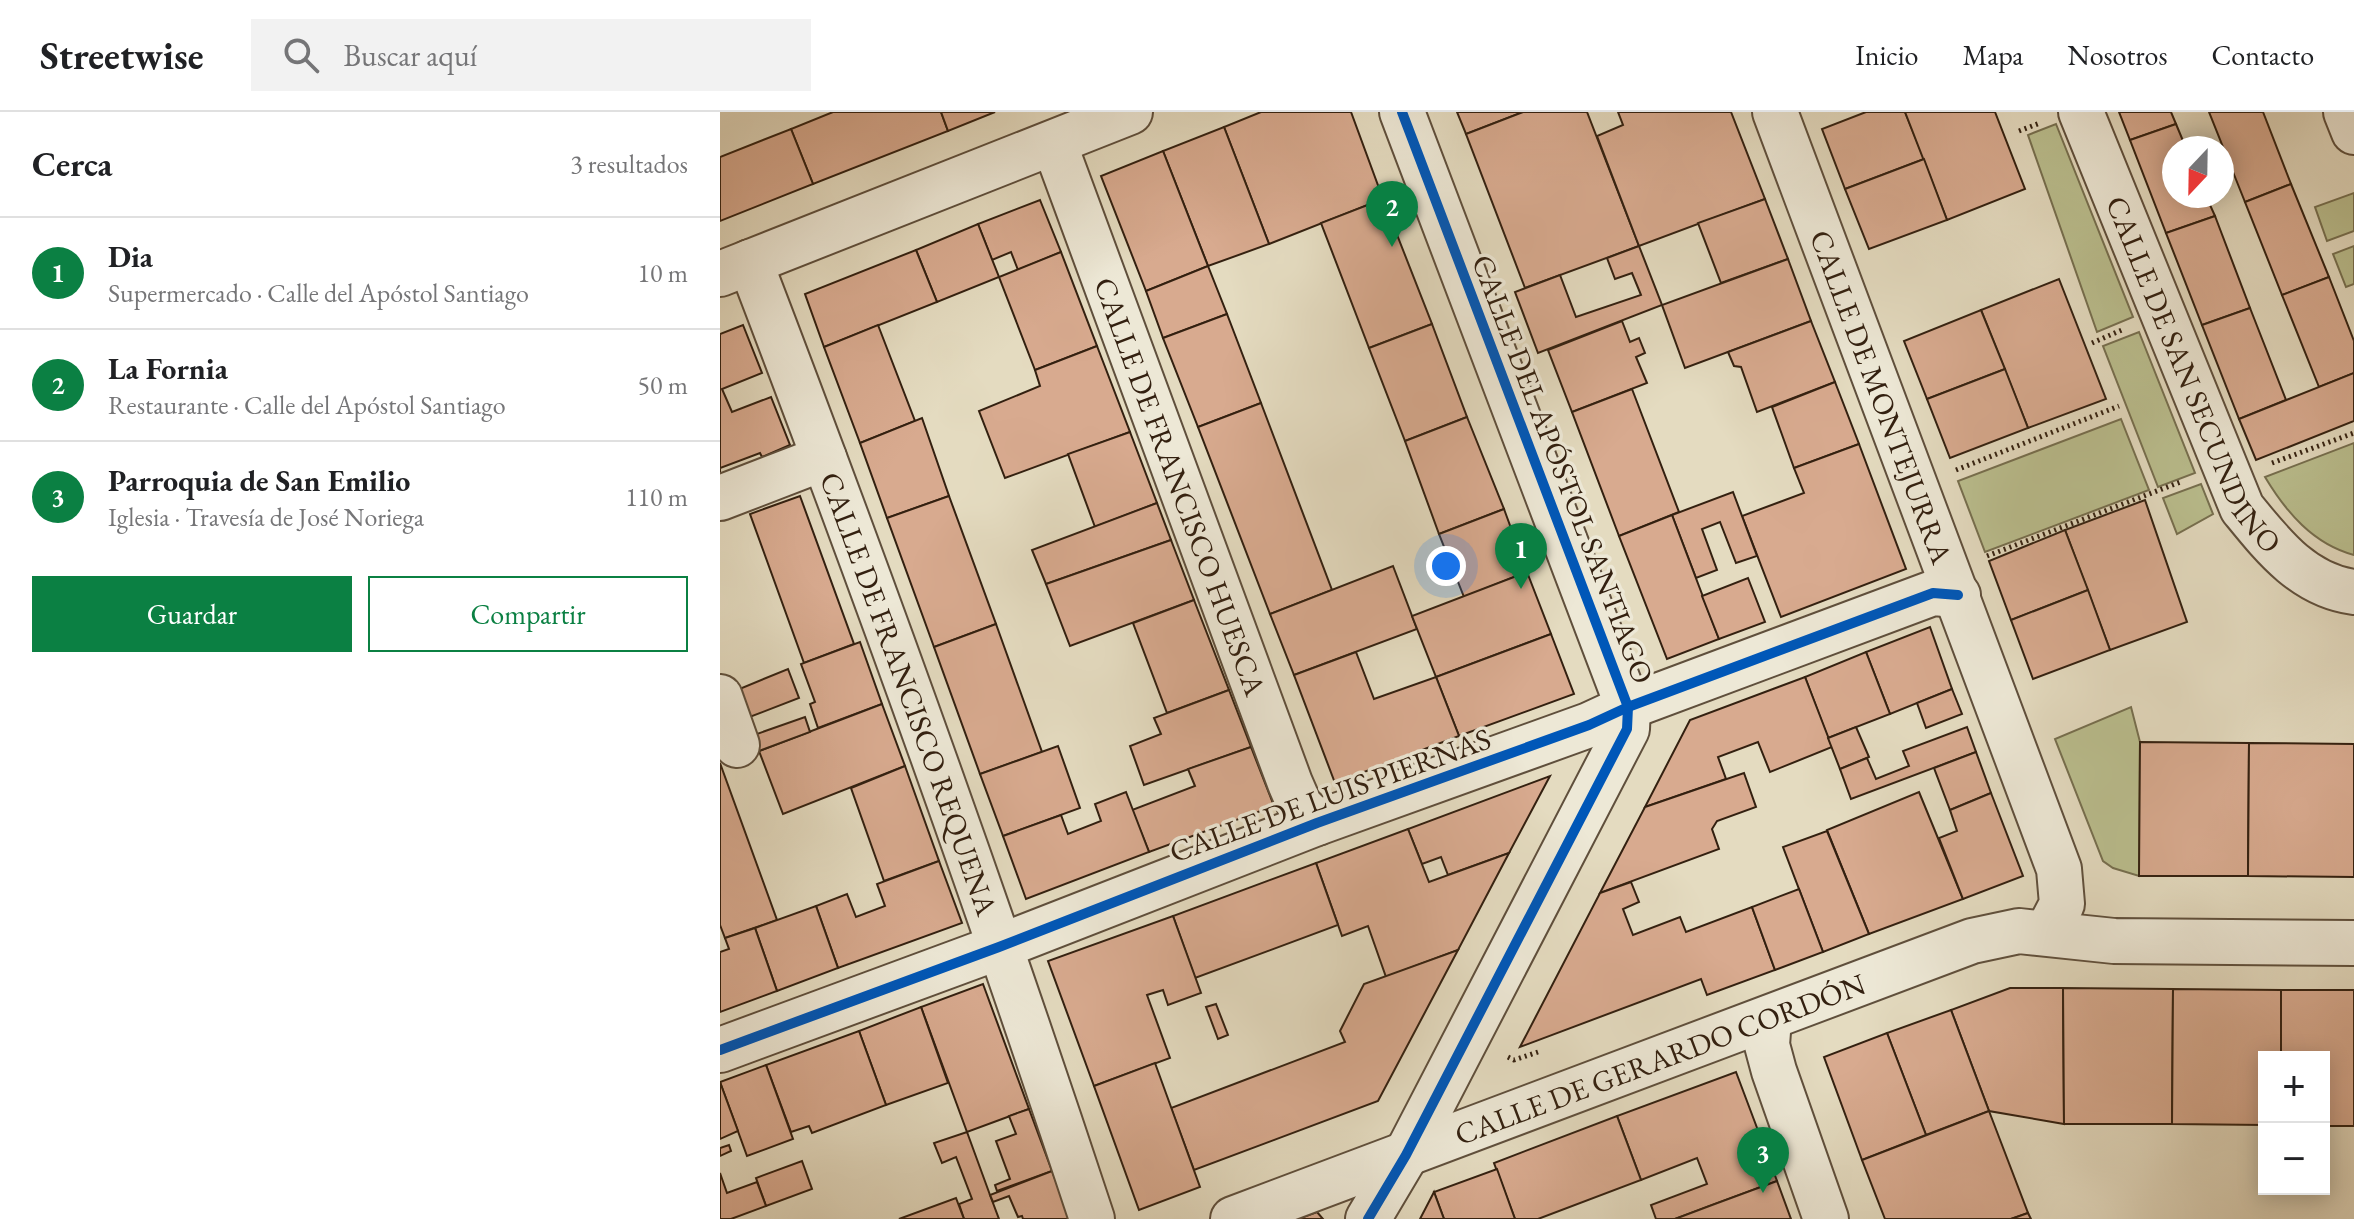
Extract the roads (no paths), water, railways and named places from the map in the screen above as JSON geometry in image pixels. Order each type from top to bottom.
[{"type":"street","points":[[735,268],[1130,112]]},
{"type":"street","name":"CALLE DEL APÓSTOL SANTIAGO","points":[[1368,1219],[1406,1155],[1627,729],[1628,707],[1402,112]]},
{"type":"street","name":"CALLE DE MONTEJURRA","points":[[1775,112],[2059,869],[2062,904],[2047,933]]},
{"type":"street","name":"CALLE DE SAN SECUNDINO","points":[[2081,112],[2242,508],[2275,548],[2308,576],[2340,590],[2354,592]]},
{"type":"street","points":[[2346,112],[2354,132]]},
{"type":"street","name":"CALLE DE FRANCISCO HUESCA","points":[[1054,143],[1290,783],[1300,806],[1317,823]]},
{"type":"street","name":"CALLE DE FRANCISCO REQUENA","points":[[735,268],[824,458],[1016,987],[1092,1219]]},
{"type":"street","points":[[720,498],[824,458]]},
{"type":"street","name":"CALLE DE LUIS PIERNAS","points":[[720,1050],[999,947],[1317,823],[1589,725],[1628,707],[1953,583]]},
{"type":"street","points":[[720,697],[737,745]]},
{"type":"street","name":"CALLE DE GERARDO CORDÓN","points":[[1233,1219],[1972,941],[2019,931],[2047,933]]},
{"type":"street","points":[[2047,933],[2114,941],[2354,943]]},
{"type":"street","points":[[1769,1018],[1767,1045],[1774,1071],[1826,1219]]},
{"type":"place","name":"La Fornia","points":[[1392,247]]},
{"type":"place","name":"Dia","points":[[1521,589]]},
{"type":"place","name":"Parroquia de San Emilio","points":[[1763,1193]]}]
